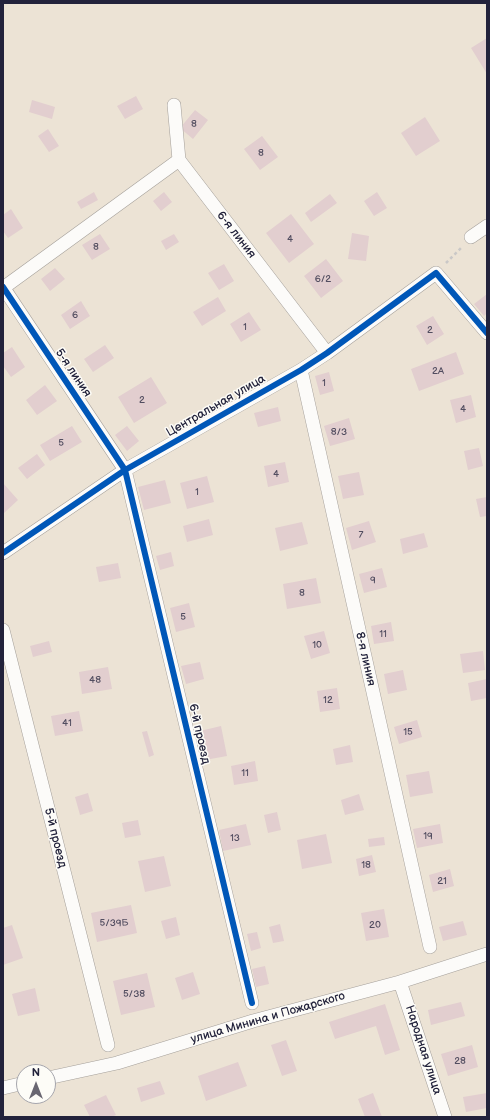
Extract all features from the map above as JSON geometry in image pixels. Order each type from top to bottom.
[{"type":"street","points":[[3,288],[179,160],[174,105]]},
{"type":"street","name":"6-я линия","points":[[179,160],[327,353]]},
{"type":"street","points":[[471,237],[487,226]]},
{"type":"street","points":[[436,273],[487,333]]},
{"type":"street","name":"Центральная улица","points":[[3,553],[125,470],[301,370],[327,353],[436,273]]},
{"type":"street","name":"5-я линия","points":[[3,288],[125,470]]},
{"type":"street","name":"8-я линия","points":[[301,370],[430,947]]},
{"type":"street","name":"6-й проезд","points":[[125,470],[252,1003]]},
{"type":"street","name":"5-й проезд","points":[[3,630],[108,1045]]},
{"type":"street","name":"улица Минина и Пожарского","points":[[56,1076],[117,1063],[253,1020],[400,982],[487,954]]},
{"type":"street","name":"Народная улица","points":[[400,982],[445,1117]]},
{"type":"street","points":[[3,1088],[16,1085]]},
{"type":"path","points":[[436,273],[471,237]]},
{"type":"building","points":[[487,38],[487,74],[471,48]]},
{"type":"building","points":[[136,96],[143,109],[125,119],[117,106]]},
{"type":"building","points":[[32,100],[55,107],[52,119],[29,112]]},
{"type":"building","points":[[195,110],[208,120],[193,139],[180,128]]},
{"type":"building","points":[[425,117],[440,141],[416,156],[401,133]]},
{"type":"building","points":[[48,129],[59,146],[49,152],[38,136]]},
{"type":"building","points":[[262,136],[278,157],[260,170],[244,149]]},
{"type":"building","points":[[94,192],[98,200],[81,209],[77,202]]},
{"type":"building","points":[[164,192],[172,202],[161,211],[153,201]]},
{"type":"building","points":[[377,192],[387,208],[374,216],[364,201]]},
{"type":"building","points":[[330,194],[337,203],[311,222],[305,213]]},
{"type":"building","points":[[11,209],[23,228],[8,238],[3,231],[3,215]]},
{"type":"building","points":[[291,214],[314,244],[289,263],[266,233]]},
{"type":"building","points":[[352,233],[369,236],[366,261],[348,259]]},
{"type":"building","points":[[100,234],[110,249],[92,260],[82,245]]},
{"type":"building","points":[[174,234],[179,242],[166,250],[161,241]]},
{"type":"building","points":[[326,259],[343,281],[321,298],[304,276]]},
{"type":"building","points":[[224,264],[234,281],[219,290],[208,273]]},
{"type":"building","points":[[55,268],[65,279],[50,291],[41,279]]},
{"type":"building","points":[[487,294],[487,313],[484,316],[474,304]]},
{"type":"building","points":[[218,297],[226,311],[202,326],[193,312]]},
{"type":"building","points":[[81,301],[90,316],[70,329],[61,315]]},
{"type":"building","points":[[249,312],[261,330],[241,342],[230,324]]},
{"type":"building","points":[[433,316],[444,334],[427,345],[416,326]]},
{"type":"building","points":[[105,345],[114,358],[93,372],[84,359]]},
{"type":"building","points":[[12,347],[25,367],[11,377],[3,366],[3,353]]},
{"type":"building","points":[[456,352],[464,374],[419,391],[411,369]]},
{"type":"building","points":[[329,372],[334,391],[320,395],[315,376]]},
{"type":"building","points":[[151,377],[167,403],[134,423],[118,397]]},
{"type":"building","points":[[45,385],[57,401],[37,415],[26,400]]},
{"type":"building","points":[[471,395],[476,417],[456,423],[450,400]]},
{"type":"building","points":[[278,407],[281,421],[258,427],[254,413]]},
{"type":"building","points":[[349,418],[355,439],[330,446],[324,426]]},
{"type":"building","points":[[72,426],[82,442],[50,461],[40,445]]},
{"type":"building","points":[[127,426],[139,441],[127,451],[115,435]]},
{"type":"building","points":[[479,448],[483,466],[468,470],[464,451]]},
{"type":"building","points":[[37,454],[45,465],[27,479],[18,468]]},
{"type":"building","points":[[285,462],[289,482],[268,487],[264,466]]},
{"type":"building","points":[[359,472],[364,495],[343,499],[338,476]]},
{"type":"building","points":[[207,476],[214,502],[187,509],[180,483]]},
{"type":"building","points":[[165,480],[171,503],[144,510],[138,487]]},
{"type":"building","points":[[3,483],[18,500],[3,514]]},
{"type":"building","points":[[487,497],[487,516],[480,517],[476,499]]},
{"type":"building","points":[[209,519],[213,535],[187,542],[183,526]]},
{"type":"building","points":[[369,521],[376,542],[352,550],[346,528]]},
{"type":"building","points":[[302,522],[308,544],[280,551],[275,528]]},
{"type":"building","points":[[424,533],[428,547],[403,554],[400,539]]},
{"type":"building","points":[[171,552],[174,566],[160,570],[156,556]]},
{"type":"building","points":[[118,563],[121,578],[99,582],[96,567]]},
{"type":"building","points":[[382,568],[387,587],[364,593],[359,574]]},
{"type":"building","points":[[316,578],[321,603],[287,609],[283,584]]},
{"type":"building","points":[[189,603],[195,627],[176,632],[170,608]]},
{"type":"building","points":[[391,622],[394,641],[374,644],[371,626]]},
{"type":"building","points":[[324,631],[330,653],[311,659],[304,636]]},
{"type":"building","points":[[49,641],[52,652],[33,657],[30,646]]},
{"type":"building","points":[[483,651],[485,670],[463,673],[460,654]]},
{"type":"building","points":[[200,662],[204,679],[186,684],[181,666]]},
{"type":"building","points":[[108,667],[112,689],[82,694],[79,672]]},
{"type":"building","points":[[403,670],[407,690],[388,694],[384,674]]},
{"type":"building","points":[[487,679],[487,698],[471,701],[468,683]]},
{"type":"building","points":[[337,688],[340,709],[320,712],[317,691]]},
{"type":"building","points":[[79,711],[83,731],[55,736],[51,716]]},
{"type":"building","points":[[417,720],[422,737],[399,744],[394,727]]},
{"type":"building","points":[[221,726],[227,756],[205,760],[200,731]]},
{"type":"building","points":[[147,731],[154,755],[149,757],[142,732]]},
{"type":"building","points":[[350,745],[353,762],[336,765],[333,749]]},
{"type":"building","points":[[255,761],[258,781],[234,785],[231,766]]},
{"type":"building","points":[[429,771],[433,793],[410,797],[406,775]]},
{"type":"building","points":[[88,793],[93,811],[80,815],[75,797]]},
{"type":"building","points":[[359,794],[364,810],[345,815],[341,800]]},
{"type":"building","points":[[277,812],[281,830],[268,833],[264,815]]},
{"type":"building","points":[[138,820],[141,835],[125,838],[122,823]]},
{"type":"building","points":[[246,824],[251,845],[223,851],[219,830]]},
{"type":"building","points":[[440,824],[443,843],[417,848],[413,829]]},
{"type":"building","points":[[326,834],[332,863],[302,869],[297,840]]},
{"type":"building","points":[[384,837],[385,845],[369,847],[368,839]]},
{"type":"building","points":[[372,855],[376,872],[359,876],[356,859]]},
{"type":"building","points":[[164,856],[171,886],[145,892],[138,861]]},
{"type":"building","points":[[450,869],[454,886],[433,892],[429,875]]},
{"type":"building","points":[[131,905],[137,933],[97,942],[91,913]]},
{"type":"building","points":[[384,909],[389,937],[366,941],[361,913]]},
{"type":"building","points":[[176,917],[180,935],[166,939],[161,921]]},
{"type":"building","points":[[463,921],[467,935],[443,941],[439,927]]},
{"type":"building","points":[[280,924],[284,941],[273,943],[269,927]]},
{"type":"building","points":[[12,925],[23,958],[3,965],[3,928]]},
{"type":"building","points":[[257,932],[261,948],[251,951],[247,934]]},
{"type":"building","points":[[265,966],[269,984],[256,987],[252,969]]},
{"type":"building","points":[[193,972],[200,994],[182,1000],[175,978]]},
{"type":"building","points":[[147,973],[155,1007],[121,1015],[113,981]]},
{"type":"building","points":[[35,988],[40,1011],[18,1016],[12,994]]},
{"type":"building","points":[[461,1002],[465,1016],[431,1025],[428,1010]]},
{"type":"building","points":[[385,1004],[400,1050],[385,1055],[376,1026],[335,1039],[329,1022]]},
{"type":"building","points":[[286,1040],[297,1071],[282,1076],[271,1045]]},
{"type":"building","points":[[472,1045],[478,1067],[448,1076],[441,1054]]},
{"type":"building","points":[[238,1062],[247,1086],[206,1101],[198,1076]]},
{"type":"building","points":[[160,1081],[165,1094],[141,1102],[137,1088]]},
{"type":"building","points":[[373,1093],[382,1117],[365,1117],[358,1099]]},
{"type":"building","points":[[487,1093],[487,1108],[466,1112],[463,1097]]},
{"type":"building","points":[[106,1095],[116,1115],[111,1117],[90,1117],[84,1105]]},
{"type":"cycle path","points":[[3,553],[125,470],[301,370],[327,353],[436,273],[487,333]]},
{"type":"cycle path","points":[[3,287],[125,470],[252,1003]]}]
